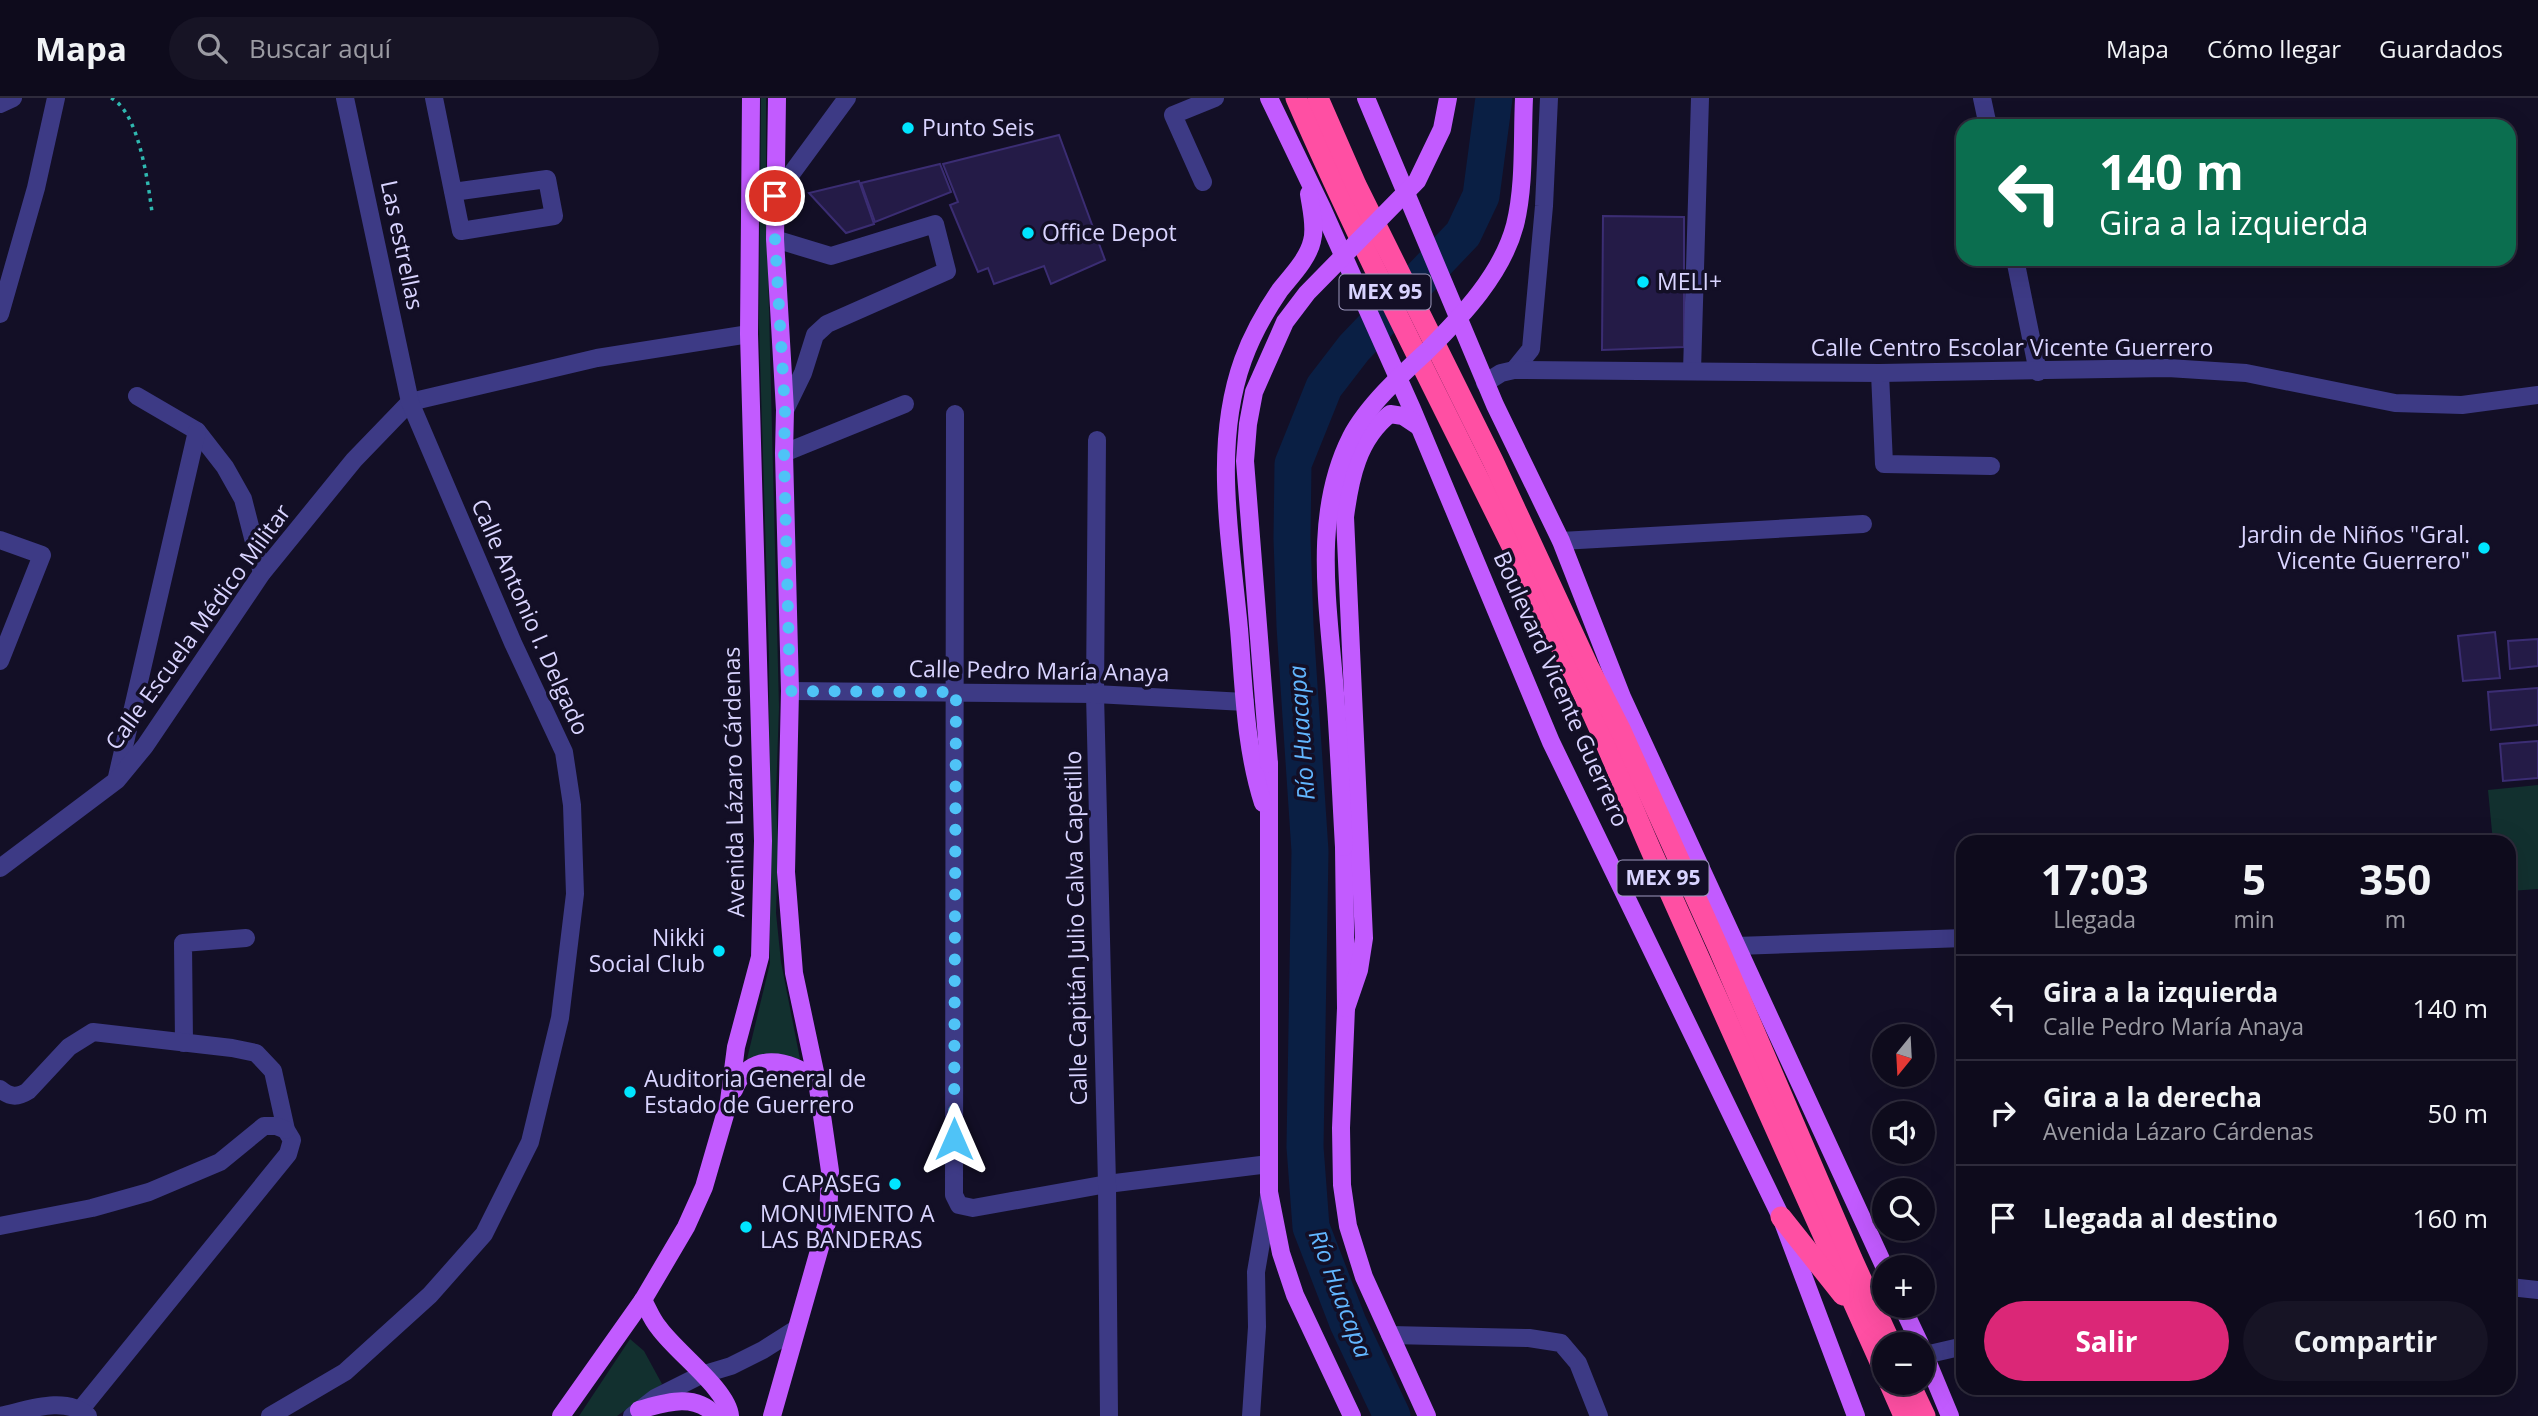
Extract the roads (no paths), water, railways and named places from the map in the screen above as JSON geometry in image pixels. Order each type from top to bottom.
[{"type":"highway","name":"Boulevard Vicente Guerrero","points":[[1296,98],[1339,196],[1432,387],[1473,463],[1592,711],[1642,830],[1872,1344]]},
{"type":"highway","name":"Boulevard Vicente Guerrero","points":[[1318,98],[1339,196],[1451,374],[1621,731],[1885,1332]]},
{"type":"highway","points":[[1621,731],[1657,775]]},
{"type":"highway","points":[[1781,1217],[1859,1315]]},
{"type":"highway","points":[[1895,1395],[1904,1416]]},
{"type":"highway","points":[[1915,1395],[1925,1416]]},
{"type":"main road","name":"Avenida Lázaro Cárdenas","points":[[561,1416],[643,1300],[686,1227],[704,1187],[729,1101],[736,1047],[760,957],[763,841],[749,334],[751,98]]},
{"type":"main road","points":[[772,1416],[828,1219],[830,1171],[817,1081],[794,973],[788,919],[786,872],[790,691],[785,410],[775,239],[776,98]]},
{"type":"main road","name":"Boulevard Vicente Guerrero","points":[[1269,98],[1307,180],[1339,196],[1418,426],[1551,742],[1781,1217],[1856,1416]]},
{"type":"main road","points":[[1366,98],[1485,383],[1561,541],[1622,697],[1879,1255]]},
{"type":"main road","points":[[1352,1416],[1295,1295],[1281,1253],[1269,1192],[1269,764],[1245,461],[1254,392],[1285,322],[1328,270],[1417,181],[1442,130],[1448,98]]},
{"type":"main road","points":[[1427,1416],[1364,1277],[1348,1226],[1342,1185],[1341,1128],[1346,1008],[1344,847],[1336,695],[1326,578],[1327,523],[1335,480],[1351,436],[1376,403],[1468,309],[1497,266],[1515,226],[1521,175],[1524,98]]},
{"type":"main road","points":[[1268,819],[1253,772],[1227,501],[1225,445],[1228,418],[1243,360],[1262,317],[1312,242],[1313,224],[1307,180]]},
{"type":"main road","points":[[1346,1008],[1359,970],[1364,938],[1345,517],[1349,488],[1360,451],[1376,425],[1390,414],[1403,416],[1418,426]]},
{"type":"main road","points":[[729,1101],[739,1076],[750,1067],[765,1063],[785,1062],[802,1068],[817,1081]]},
{"type":"main road","points":[[643,1300],[657,1327],[718,1390],[729,1408],[730,1416]]},
{"type":"main road","points":[[1935,1379],[1950,1416]]},
{"type":"main road","points":[[635,1413],[673,1400],[693,1403],[712,1411],[716,1416]]},
{"type":"street","points":[[0,104],[13,98]]},
{"type":"street","points":[[0,314],[3,295],[36,188],[56,98]]},
{"type":"street","name":"Las estrellas","points":[[345,98],[410,402]]},
{"type":"street","points":[[434,98],[453,192],[461,231],[554,216],[547,179],[453,192]]},
{"type":"street","points":[[775,196],[847,98]]},
{"type":"street","points":[[1203,183],[1173,115],[1215,98]]},
{"type":"street","points":[[1514,370],[1531,349],[1544,206],[1549,98]]},
{"type":"street","points":[[1692,371],[1700,98]]},
{"type":"street","points":[[1982,98],[1986,119]]},
{"type":"street","points":[[775,239],[831,256],[935,224],[947,271],[827,324],[815,335],[803,373],[785,410]]},
{"type":"street","points":[[2016,266],[2038,372]]},
{"type":"street","points":[[410,402],[597,358],[749,334]]},
{"type":"street","name":"Calle Centro Escolar Vicente Guerrero","points":[[1485,383],[1501,373],[1514,370],[1880,373],[2168,368],[2246,373],[2395,403],[2462,405],[2538,395]]},
{"type":"street","points":[[1880,373],[1884,464],[1992,466]]},
{"type":"street","points":[[137,396],[197,431],[225,467],[243,499],[262,573]]},
{"type":"street","name":"Calle Escuela Médico Militar","points":[[0,867],[117,780],[145,746],[262,573],[354,460],[410,402]]},
{"type":"street","name":"Calle Antonio I. Delgado","points":[[270,1416],[345,1373],[430,1295],[484,1234],[530,1142],[560,1018],[575,894],[572,805],[564,752],[513,643],[410,402]]},
{"type":"street","points":[[784,453],[905,404]]},
{"type":"street","points":[[955,414],[954,1195],[959,1205],[973,1208],[1107,1184],[1269,1164]]},
{"type":"street","points":[[117,780],[197,431]]},
{"type":"street","name":"Calle Capitán Julio Calva Capetillo","points":[[1097,439],[1095,694],[1107,1184],[1109,1416]]},
{"type":"street","points":[[1561,541],[1863,524]]},
{"type":"street","points":[[0,540],[42,555],[0,661]]},
{"type":"street","name":"Calle Pedro María Anaya","points":[[790,691],[1095,694],[1245,702]]},
{"type":"street","points":[[184,1043],[183,943],[246,938]]},
{"type":"street","points":[[1736,946],[1956,938]]},
{"type":"street","points":[[0,1089],[9,1096],[20,1096],[29,1091],[69,1047],[93,1032],[232,1048],[256,1053],[273,1071],[286,1130],[292,1140],[288,1154],[84,1413],[58,1404],[0,1416]]},
{"type":"street","points":[[0,1226],[92,1208],[149,1192],[219,1162],[264,1126],[286,1130]]},
{"type":"street","points":[[1251,1416],[1257,1327],[1256,1272],[1269,1192]]},
{"type":"street","points":[[2516,1288],[2538,1290]]},
{"type":"street","points":[[635,1413],[655,1398],[701,1375],[731,1366],[796,1329]]},
{"type":"street","points":[[1390,1335],[1529,1338],[1561,1343],[1578,1363],[1599,1416]]},
{"type":"street","points":[[1935,1349],[1956,1347]]},
{"type":"waterway","name":"Río Huacapa","points":[[1392,1416],[1348,1323],[1311,1227],[1305,1147],[1310,851],[1295,626],[1293,464],[1324,387],[1354,348],[1463,234],[1481,196],[1494,98]]},
{"type":"place","name":"Punto Seis","points":[[908,128]]},
{"type":"place","name":"Office Depot","points":[[1028,233]]},
{"type":"place","name":"MELI+","points":[[1643,282]]},
{"type":"place","name":"Jardin de Niños \"Gral. Vicente Guerrero\"","points":[[2484,548]]},
{"type":"place","name":"Nikki Social Club","points":[[719,951]]},
{"type":"place","name":"Auditoria General de Estado de Guerrero","points":[[630,1092]]},
{"type":"place","name":"CAPASEG","points":[[895,1184]]},
{"type":"place","name":"MONUMENTO A LAS BANDERAS","points":[[746,1227]]}]
